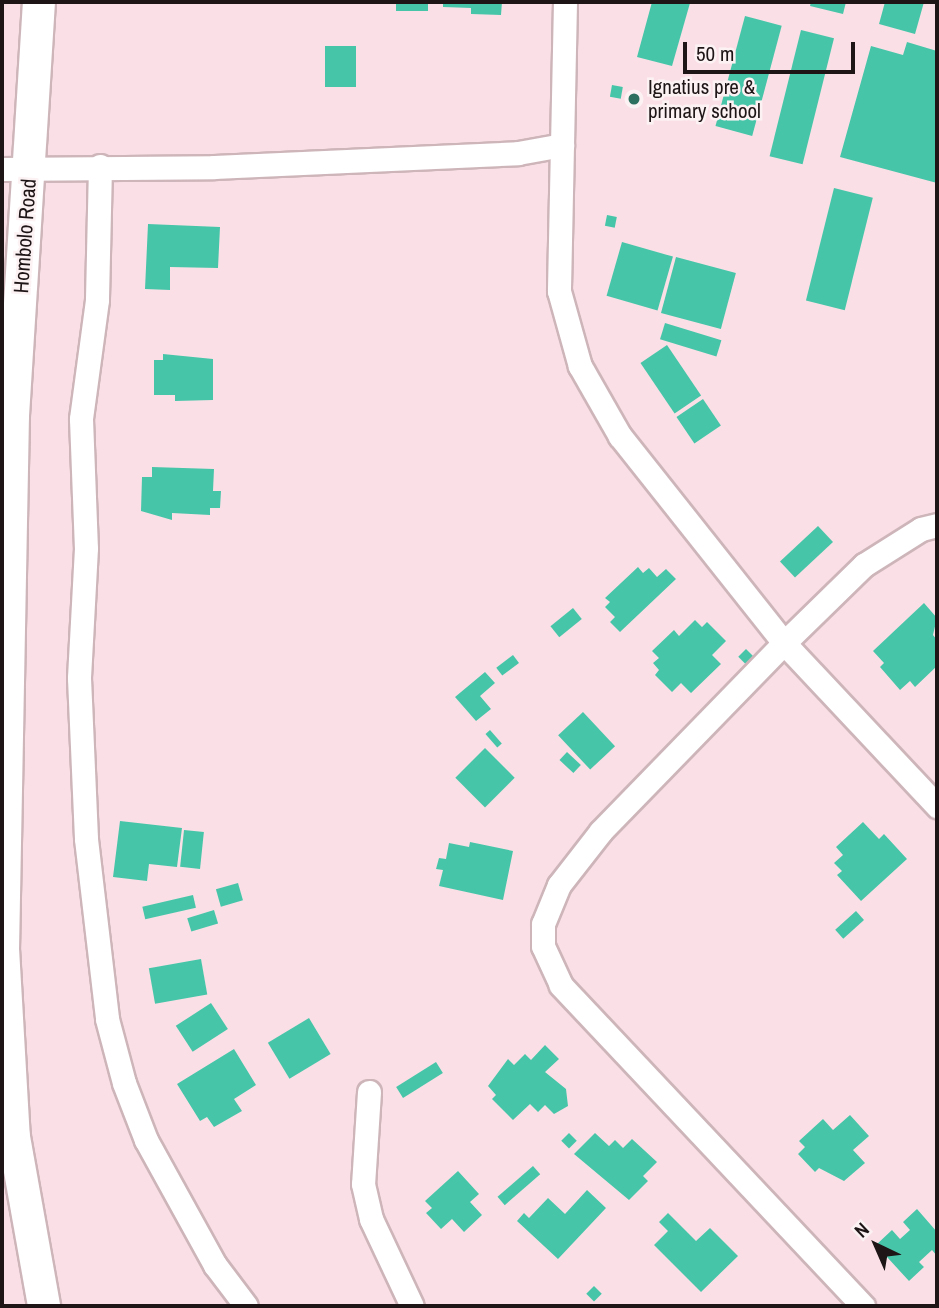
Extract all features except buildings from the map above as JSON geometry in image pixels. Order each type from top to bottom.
[{"type":"street","name":"Hombolo Road","points":[[39,2],[16,169],[3,949],[7,1113],[44,1306]]},
{"type":"street","points":[[565,2],[559,291],[580,366],[620,436],[784,643],[937,806]]},
{"type":"street","points":[[16,169],[100,166],[214,167],[518,153],[562,145]]},
{"type":"street","points":[[100,166],[97,300],[82,419],[86,548],[79,678],[86,839],[107,1019],[124,1083],[146,1140],[215,1265],[246,1306]]},
{"type":"street","points":[[863,1306],[561,985],[543,946],[542,924],[567,874],[601,831],[784,643],[864,565],[920,529],[937,524]]},
{"type":"street","points":[[369,1092],[363,1184],[371,1219],[412,1306]]},
{"type":"place","name":"Ignatius pre & primary school","points":[[634,99]]}]
